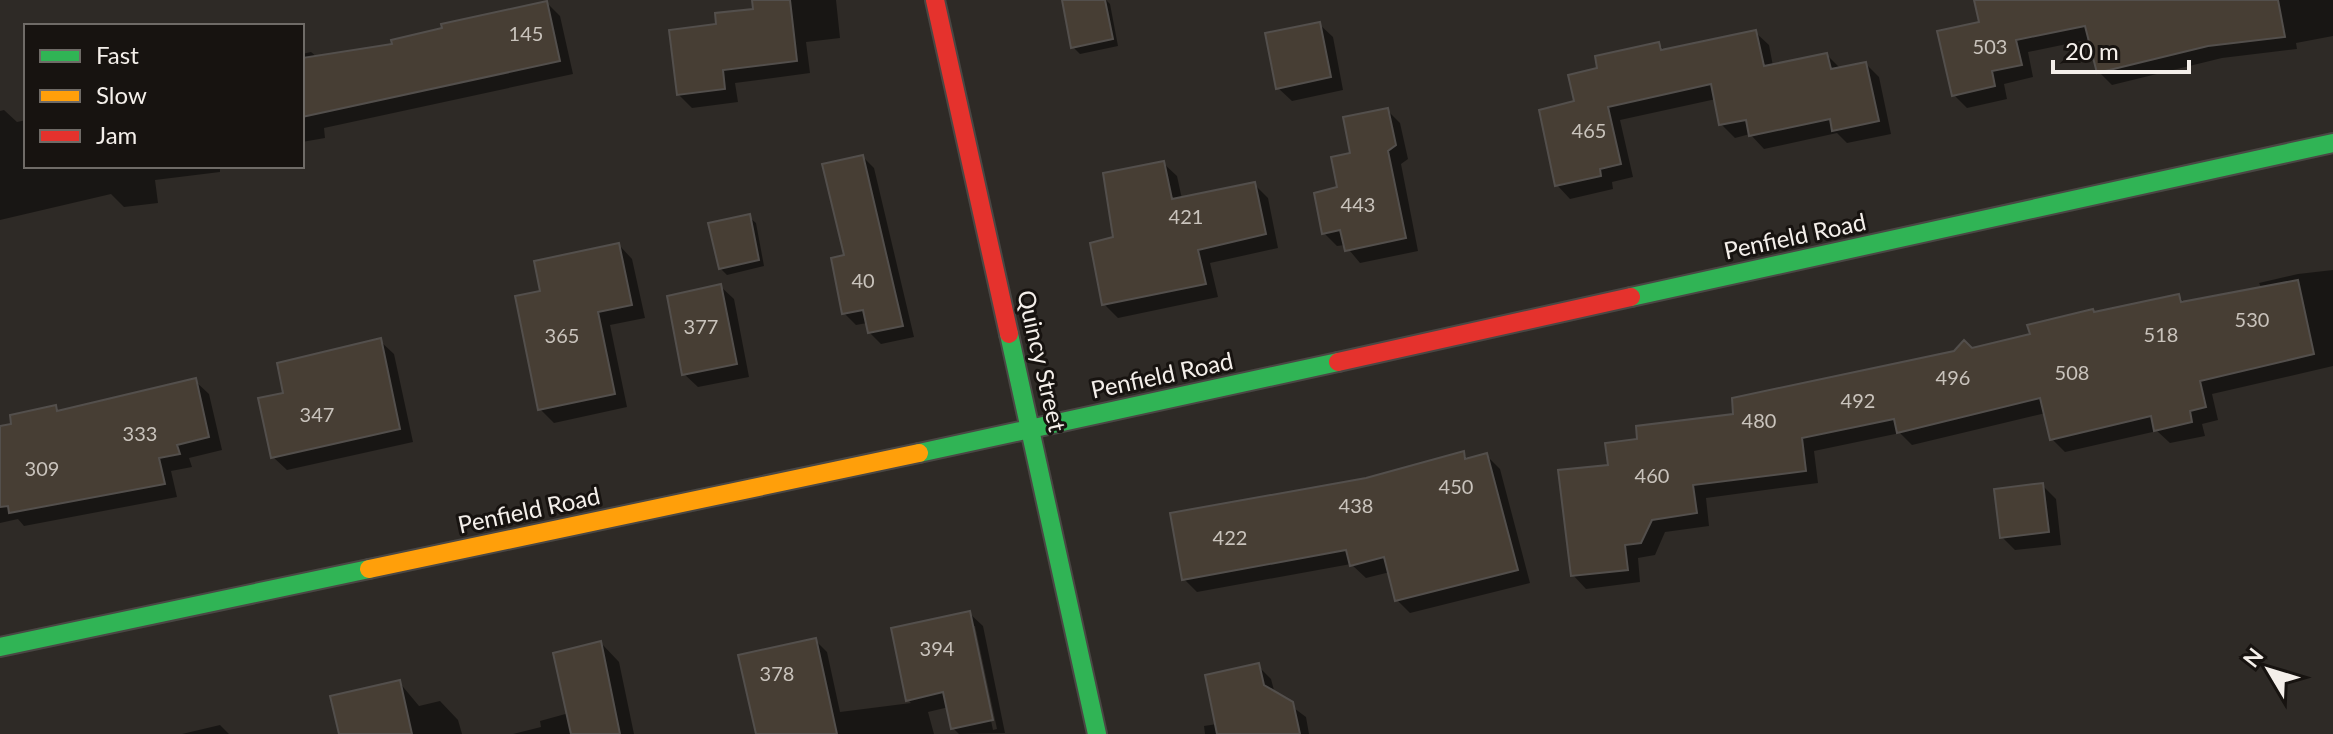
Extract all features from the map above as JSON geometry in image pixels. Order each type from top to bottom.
[{"type":"street","name":"Quincy Street","points":[[935,0],[1097,734]]},
{"type":"street","name":"Penfield Road","points":[[0,647],[1032,429],[2333,143]]},
{"type":"building","points":[[752,0],[790,0],[797,61],[723,70],[725,89],[677,95],[669,30],[716,24],[715,13],[753,9]]},
{"type":"building","points":[[1062,0],[1105,0],[1113,39],[1071,48]]},
{"type":"building","points":[[1974,0],[2278,0],[2285,37],[2208,46],[2097,73],[2085,26],[2016,40],[2022,65],[1992,71],[1995,86],[1952,96],[1937,31],[1979,22]]},
{"type":"building","points":[[547,1],[560,61],[304,117],[304,58],[392,44],[391,40],[442,28],[441,24]]},
{"type":"building","points":[[1320,22],[1331,77],[1276,89],[1265,33]]},
{"type":"building","points":[[1756,30],[1764,66],[1827,53],[1831,69],[1866,62],[1879,121],[1832,131],[1830,119],[1749,136],[1746,120],[1719,125],[1711,84],[1608,107],[1621,164],[1600,169],[1601,176],[1555,186],[1539,110],[1574,101],[1568,75],[1597,68],[1595,56],[1659,42],[1661,50]]},
{"type":"building","points":[[1388,108],[1396,145],[1388,151],[1406,238],[1345,251],[1340,230],[1322,234],[1314,193],[1337,187],[1331,157],[1350,153],[1343,117]]},
{"type":"building","points":[[863,155],[903,326],[868,333],[863,310],[842,314],[831,258],[844,255],[822,164]]},
{"type":"building","points":[[1164,161],[1172,199],[1255,182],[1266,234],[1198,250],[1206,284],[1102,305],[1090,243],[1113,237],[1103,173]]},
{"type":"building","points":[[750,214],[759,260],[719,269],[708,223]]},
{"type":"building","points":[[619,243],[632,305],[598,312],[615,394],[538,410],[515,296],[540,291],[534,261]]},
{"type":"building","points":[[2298,280],[2314,354],[2200,381],[2206,407],[2190,411],[2192,422],[2154,431],[2151,416],[2050,440],[2040,398],[1897,433],[1894,419],[1802,438],[1806,471],[1693,485],[1697,513],[1652,520],[1641,543],[1625,545],[1628,570],[1571,576],[1558,470],[1608,465],[1605,443],[1637,439],[1636,426],[1733,414],[1732,398],[1954,351],[1964,340],[1972,348],[2030,334],[2027,325],[2093,309],[2094,312],[2179,294],[2181,302]]},
{"type":"building","points":[[721,284],[737,364],[682,375],[667,296]]},
{"type":"building","points":[[381,338],[400,429],[271,458],[258,398],[283,393],[277,363]]},
{"type":"building","points":[[196,378],[209,437],[177,445],[180,454],[159,458],[165,484],[9,513],[8,506],[0,507],[0,426],[11,424],[10,415],[56,405],[57,411]]},
{"type":"building","points":[[1464,451],[1465,459],[1487,453],[1518,570],[1395,601],[1384,557],[1350,566],[1346,550],[1182,580],[1170,513],[1366,478]]},
{"type":"building","points":[[2043,483],[2049,532],[2000,538],[1994,489]]},
{"type":"building","points":[[970,611],[993,720],[951,729],[943,692],[906,701],[891,628]]},
{"type":"building","points":[[816,638],[837,734],[756,734],[738,655]]},
{"type":"building","points":[[601,641],[620,734],[571,734],[553,653]]},
{"type":"building","points":[[1259,663],[1264,685],[1293,702],[1300,734],[1217,734],[1205,675]]},
{"type":"building","points":[[400,680],[412,734],[339,734],[330,696]]},
{"type":"traffic: fast","points":[[1631,297],[2333,143]]},
{"type":"traffic: fast","points":[[1009,334],[1097,734]]},
{"type":"traffic: fast","points":[[919,453],[1338,362]]},
{"type":"traffic: fast","points":[[0,647],[369,569]]},
{"type":"traffic: slow","points":[[369,569],[919,453]]},
{"type":"traffic: jam","points":[[935,0],[1009,334]]},
{"type":"traffic: jam","points":[[1338,362],[1631,297]]}]
